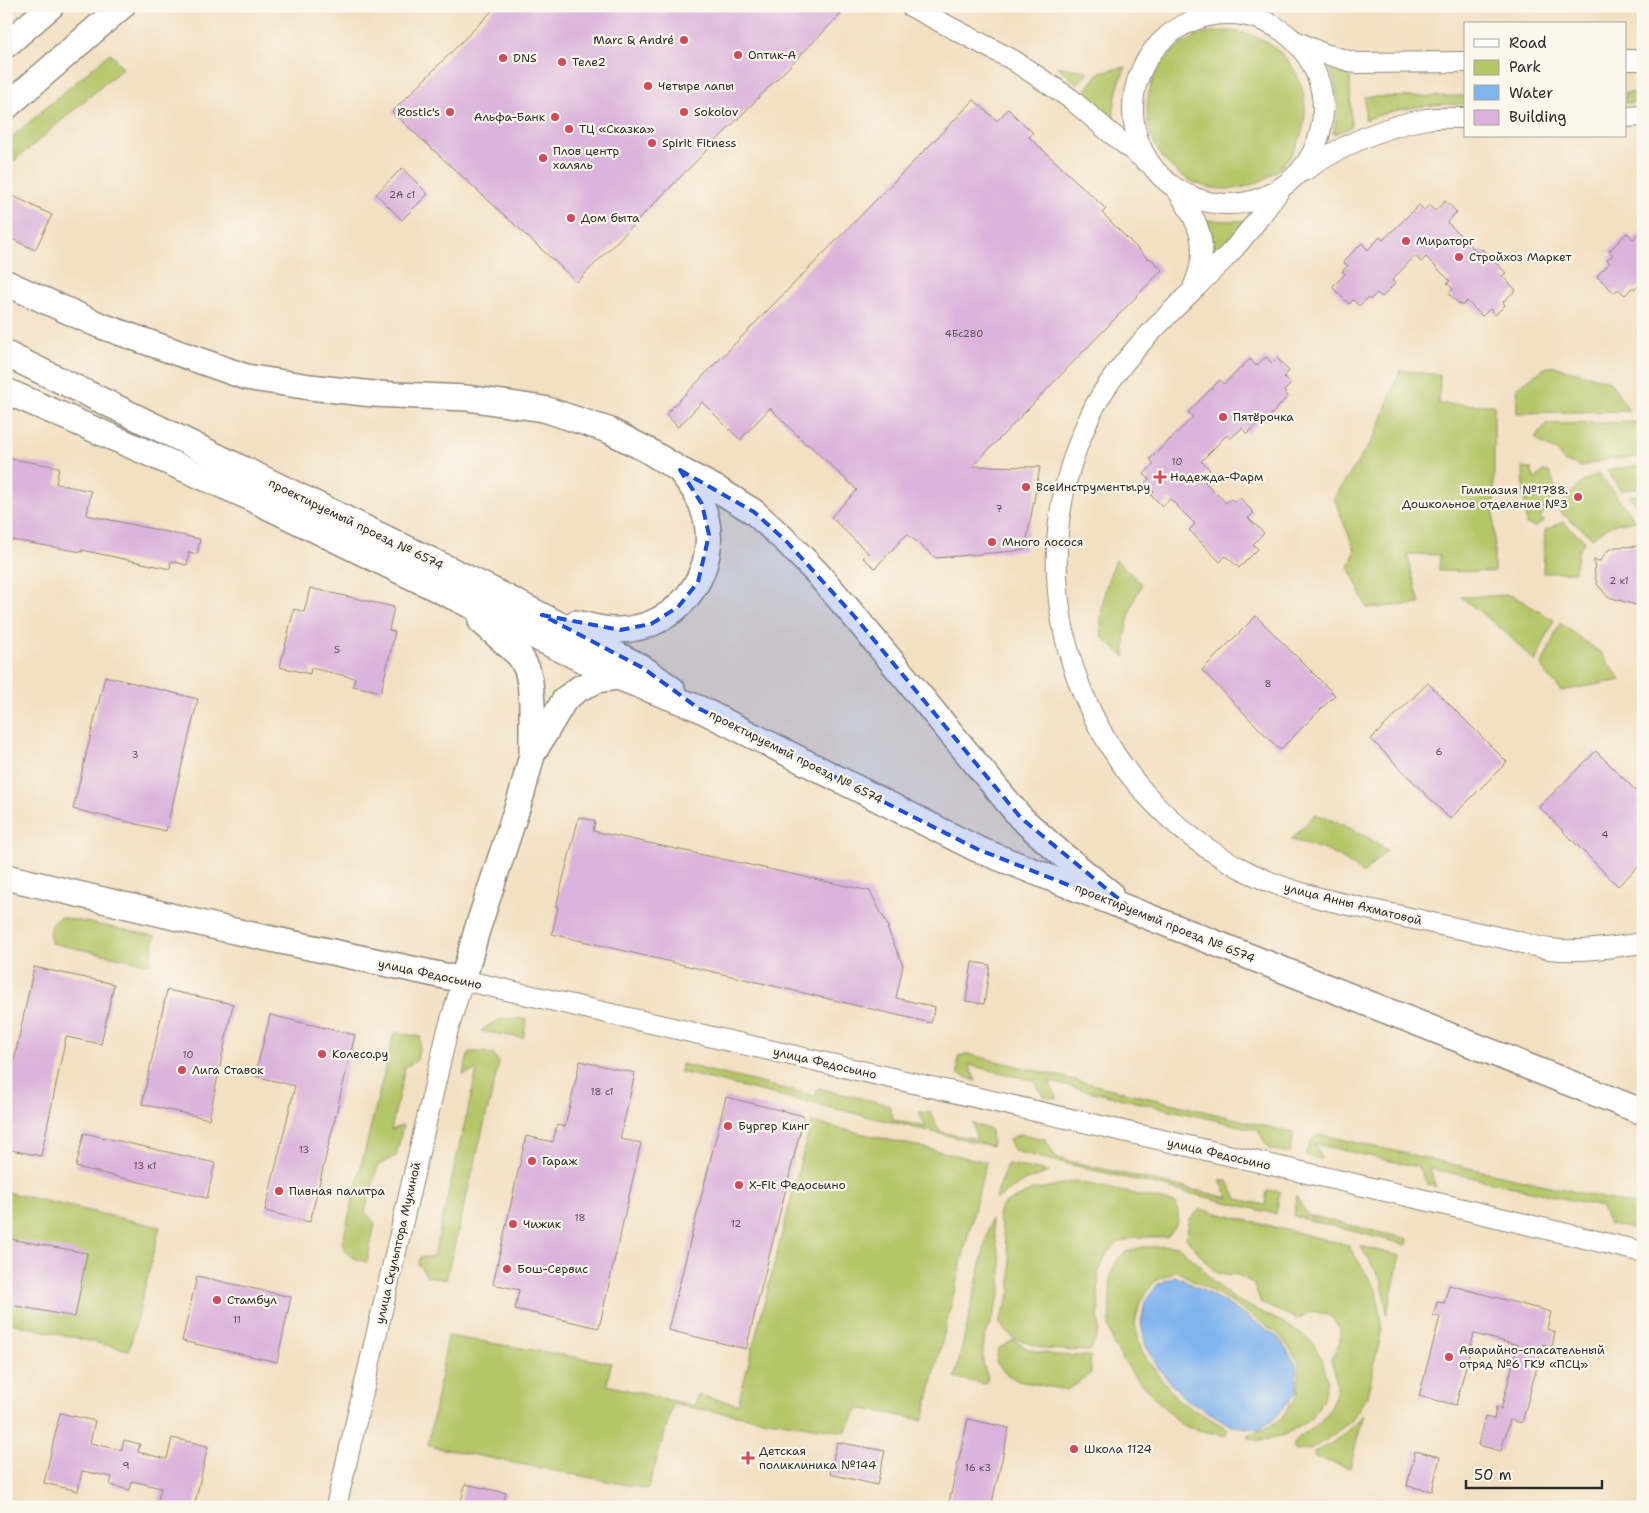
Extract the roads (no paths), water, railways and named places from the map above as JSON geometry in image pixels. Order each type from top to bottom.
[{"type":"main road","points":[[6,45],[51,6]]},
{"type":"main road","points":[[6,107],[122,6]]},
{"type":"main road","points":[[6,283],[99,325],[246,377],[374,394],[467,398],[544,409],[608,430],[647,450],[754,512],[786,542],[855,618],[1021,818],[1060,853],[1132,910]]},
{"type":"main road","name":"проектируемый проезд № 6574","points":[[16,358],[542,615],[643,668],[698,708]]},
{"type":"main road","name":"проектируемый проезд № 6574","points":[[6,391],[242,494],[618,677],[698,708],[977,849],[1643,1112]]},
{"type":"main road","points":[[542,615],[604,630],[620,630],[651,624],[678,607],[698,582],[708,551],[709,535],[707,519],[702,504],[695,490],[680,470]]},
{"type":"main road","points":[[452,597],[520,656],[527,669],[532,703],[532,755],[522,793],[477,930],[463,980]]},
{"type":"main road","points":[[532,755],[565,699],[580,688],[598,680],[618,677]]},
{"type":"main road","name":"улица Федосьино","points":[[6,876],[225,929],[463,980]]},
{"type":"street","points":[[910,6],[1013,60],[1071,99],[1152,165]]},
{"type":"street","points":[[1179,28],[1190,6]]},
{"type":"street","points":[[1255,6],[1276,27],[1294,40],[1322,53],[1356,63],[1464,62]]},
{"type":"street","points":[[1276,27],[1255,18],[1233,14],[1210,16],[1179,28],[1161,42],[1147,59],[1135,91],[1133,113],[1137,135],[1152,165],[1163,178],[1176,188],[1196,198],[1213,202],[1229,204],[1257,199],[1287,183],[1336,151],[1383,130],[1429,118],[1464,118]]},
{"type":"street","name":"улица Анны Ахматовой","points":[[1294,40],[1314,67],[1321,88],[1323,110],[1320,132],[1312,154],[1234,248],[1140,346],[1119,371],[1097,403],[1084,429],[1070,467],[1060,515],[1058,592],[1060,614],[1068,653],[1080,688],[1097,726],[1124,767],[1150,800],[1188,835],[1232,864],[1261,878],[1286,888],[1322,898],[1552,949],[1596,949],[1643,943]]},
{"type":"street","points":[[1626,60],[1643,60]]},
{"type":"street","points":[[1626,116],[1643,116]]},
{"type":"street","name":"улица Анны Ахматовой","points":[[1176,188],[1197,222],[1202,240],[1202,263],[1191,292]]},
{"type":"street","name":"улица Федосьино","points":[[463,980],[1429,1201],[1643,1252]]},
{"type":"street","name":"улица Скульптора Мухиной","points":[[336,1507],[447,1033],[463,980]]},
{"type":"water","points":[[1175,1276],[1221,1300],[1278,1337],[1296,1364],[1297,1392],[1275,1418],[1259,1429],[1232,1426],[1183,1397],[1159,1369],[1146,1346],[1141,1323],[1145,1302],[1157,1285]]},
{"type":"place","name":"Marc & André","points":[[684,40]]},
{"type":"place","name":"Оптик-А","points":[[738,55]]},
{"type":"place","name":"DNS","points":[[503,58]]},
{"type":"place","name":"Теле2","points":[[562,62]]},
{"type":"place","name":"Четыре лапы","points":[[648,86]]},
{"type":"place","name":"Rostic's","points":[[450,112]]},
{"type":"place","name":"Sokolov","points":[[684,112]]},
{"type":"place","name":"Альфа-Банк","points":[[555,117]]},
{"type":"place","name":"ТЦ «Сказка»","points":[[569,129]]},
{"type":"place","name":"Spirit Fitness","points":[[652,143]]},
{"type":"place","name":"Плов центр халяль","points":[[543,158]]},
{"type":"place","name":"Дом быта","points":[[571,218]]},
{"type":"place","name":"Мираторг","points":[[1406,241]]},
{"type":"place","name":"Стройхоз Маркет","points":[[1459,257]]},
{"type":"place","name":"Пятёрочка","points":[[1223,417]]},
{"type":"place","name":"Надежда-Фарм","points":[[1160,477]]},
{"type":"place","name":"ВсеИнструменты.ру","points":[[1026,487]]},
{"type":"place","name":"Гимназия №1788. Дошкольное отделение №3","points":[[1578,497]]},
{"type":"place","name":"Много лосося","points":[[992,542]]},
{"type":"place","name":"Колесо.ру","points":[[322,1054]]},
{"type":"place","name":"Лига Ставок","points":[[182,1070]]},
{"type":"place","name":"Бургер Кинг","points":[[728,1126]]},
{"type":"place","name":"Гараж","points":[[532,1161]]},
{"type":"place","name":"X-Fit Федосьино","points":[[739,1185]]},
{"type":"place","name":"Пивная палитра","points":[[279,1191]]},
{"type":"place","name":"Чижик","points":[[513,1224]]},
{"type":"place","name":"Бош-Сервис","points":[[507,1269]]},
{"type":"place","name":"Стамбул","points":[[217,1300]]},
{"type":"place","name":"Аварийно-спасательный отряд №6 ГКУ «ПСЦ»","points":[[1449,1357]]},
{"type":"place","name":"Школа 1124","points":[[1074,1449]]},
{"type":"place","name":"Детская поликлиника №144","points":[[748,1458]]}]
